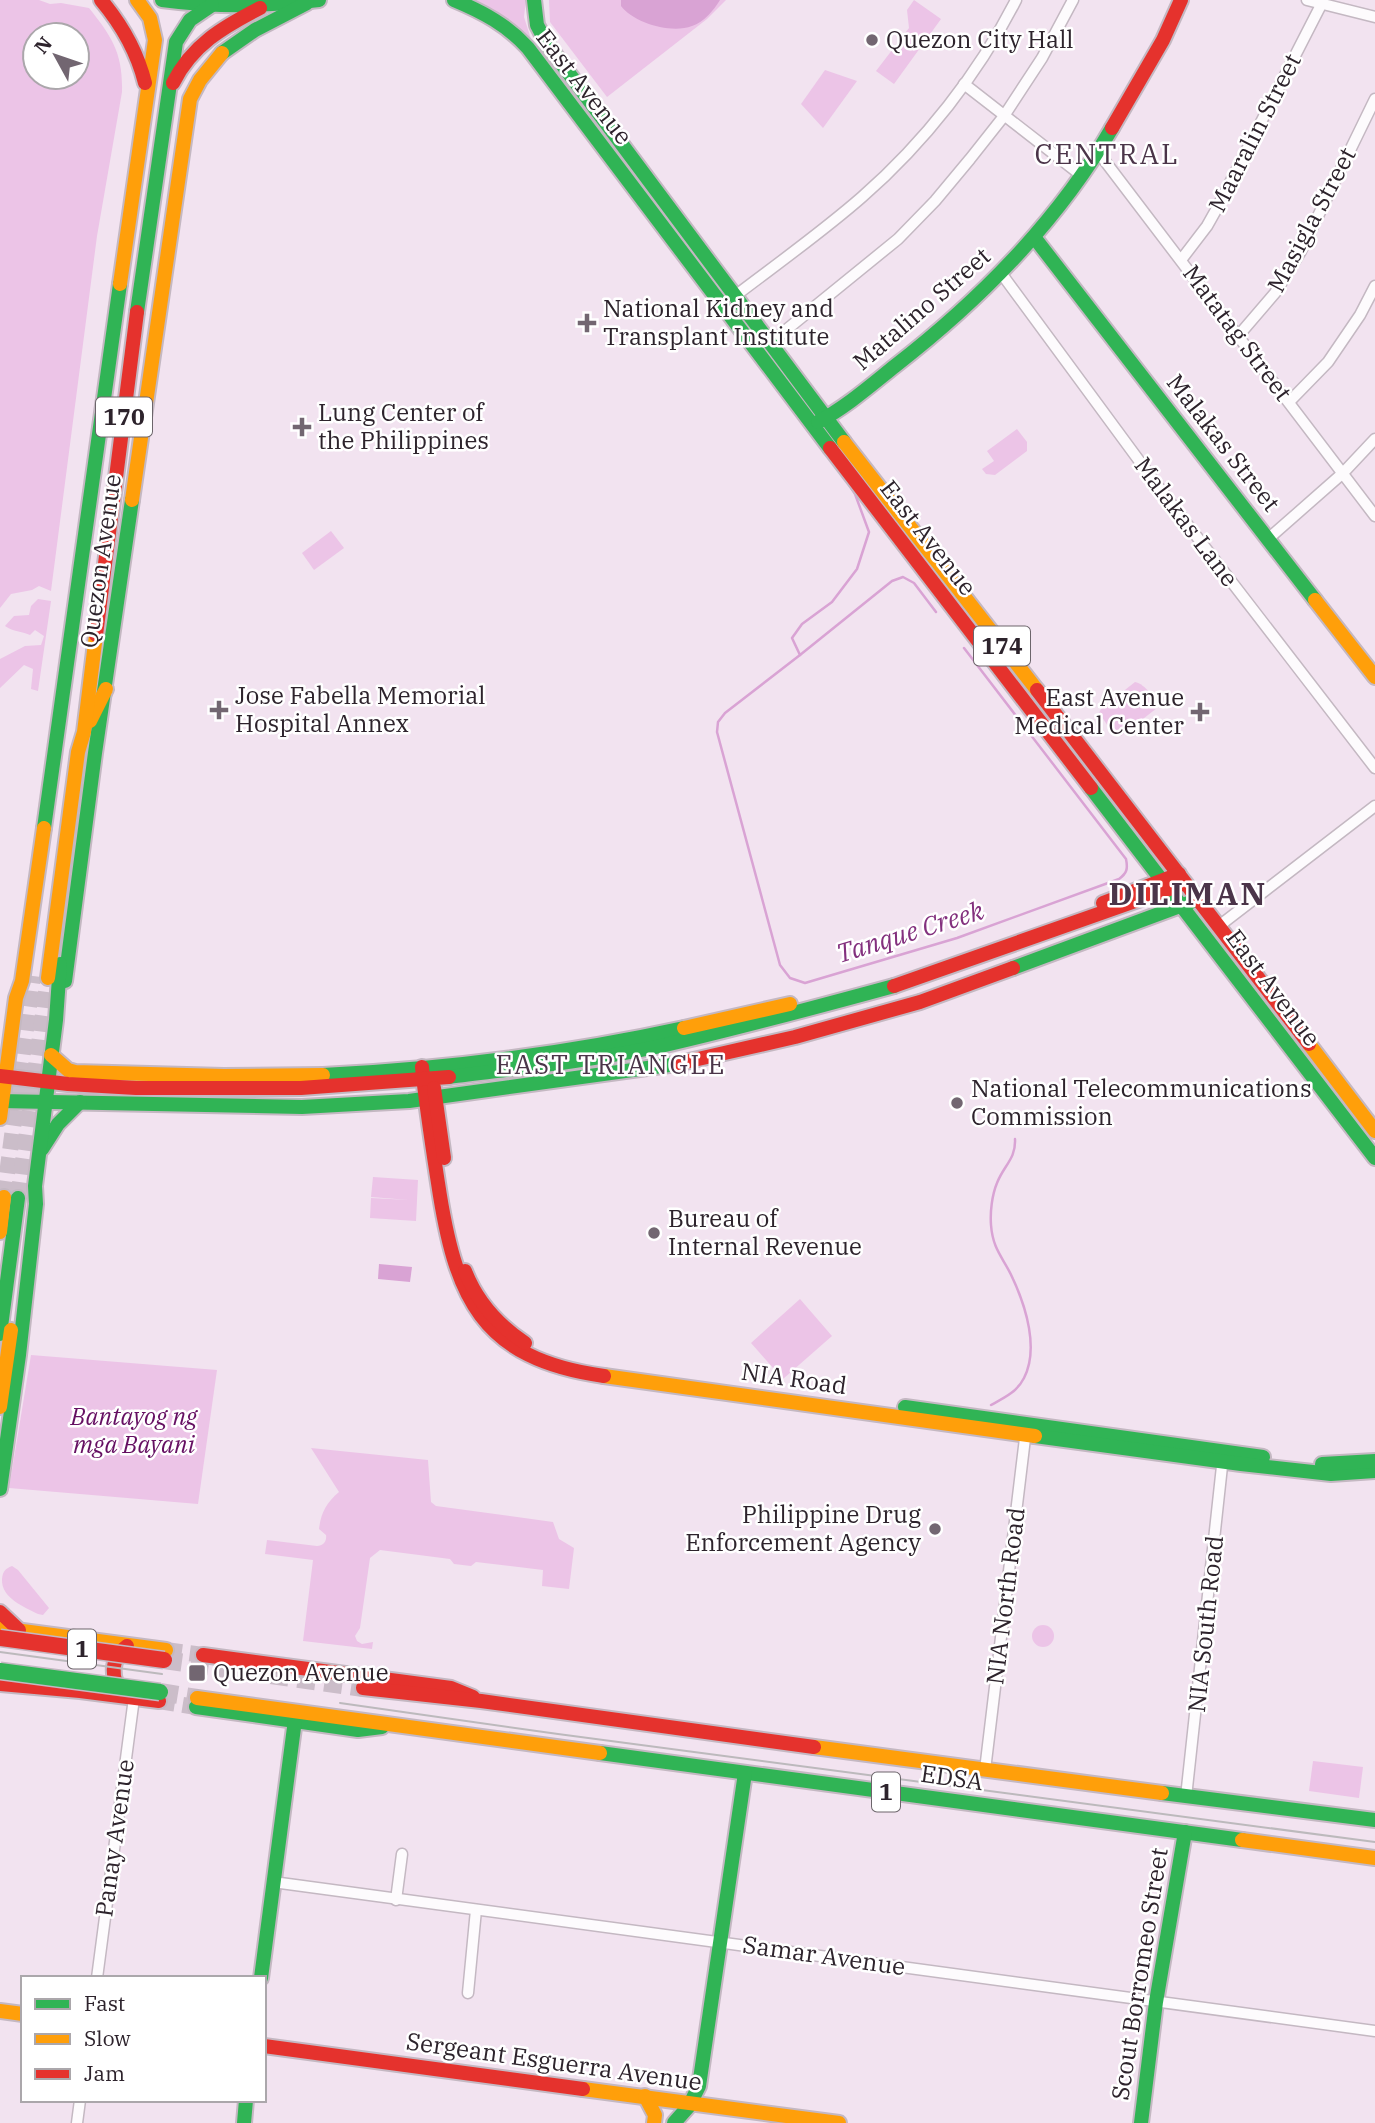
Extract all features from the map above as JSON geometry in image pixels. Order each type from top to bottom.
[{"type":"main road","name":"Quezon Avenue","points":[[101,0],[117,17],[129,37],[146,89]]},
{"type":"main road","points":[[137,0],[152,22],[155,40],[167,34],[176,42]]},
{"type":"main road","name":"170","points":[[162,0],[212,5],[315,1]]},
{"type":"main road","name":"East Avenue","points":[[454,0],[496,18],[525,45],[819,422],[1199,900],[1375,1131]]},
{"type":"main road","name":"East Avenue","points":[[534,0],[536,20],[543,39],[735,296],[776,339],[819,422],[1181,906],[1375,1158]]},
{"type":"main road","name":"Matalino Street","points":[[819,422],[940,331],[1034,237],[1098,152],[1163,40],[1181,0]]},
{"type":"main road","name":"Quezon Avenue","points":[[0,1407],[29,1204],[35,1185],[56,1020],[66,975],[190,99],[197,83],[230,45],[315,1]]},
{"type":"main road","name":"Quezon Avenue","points":[[62,705],[64,755],[41,977],[78,752],[84,732],[176,42],[192,17],[212,5]]},
{"type":"main road","name":"Quezon Avenue","points":[[166,102],[174,79],[201,43],[224,25],[265,5]]},
{"type":"main road","name":"Quezon Avenue","points":[[0,1118],[3,1077],[16,998],[22,981],[155,40]]},
{"type":"main road","name":"Malakas Street","points":[[1034,237],[1375,677]]},
{"type":"main road","points":[[97,744],[84,732],[106,689]]},
{"type":"main road","name":"Quezon Avenue","points":[[16,998],[12,979],[45,752],[62,705]]},
{"type":"main road","name":"Quezon Avenue","points":[[56,1020],[58,976],[85,754],[84,732]]},
{"type":"main road","points":[[3,1077],[136,1088],[301,1088],[427,1073],[571,1061],[659,1046],[819,1007],[914,980],[985,956],[1182,879]]},
{"type":"main road","points":[[51,1055],[73,1072],[187,1077],[427,1073],[656,1034],[817,998],[920,968],[1166,885]]},
{"type":"main road","points":[[1,1101],[302,1107],[430,1098],[630,1071],[741,1050],[847,1024],[920,1002],[1199,900]]},
{"type":"main road","points":[[985,956],[991,976]]},
{"type":"main road","points":[[0,1043],[12,979]]},
{"type":"main road","name":"NIA Road","points":[[427,1073],[458,1246],[467,1276],[484,1305],[496,1319],[529,1346],[558,1359],[1331,1474],[1375,1471]]},
{"type":"main road","points":[[39,1157],[53,1130],[80,1102]]},
{"type":"main road","name":"Quezon Avenue","points":[[0,1489],[36,1204],[35,1185]]},
{"type":"main road","points":[[0,1232],[11,1198],[0,1334]]},
{"type":"main road","name":"NIA Road","points":[[1224,1456],[1330,1465],[1375,1461]]},
{"type":"main road","points":[[0,1612],[21,1631]]},
{"type":"main road","name":"1","points":[[0,1628],[122,1644],[165,1655],[0,1637]]},
{"type":"main road","points":[[0,1637],[96,1648],[122,1644],[113,1669],[114,1682],[129,1698]]},
{"type":"main road","name":"EDSA","points":[[203,1655],[450,1688],[481,1701]]},
{"type":"main road","name":"1","points":[[0,1671],[159,1697],[129,1698],[4,1687]]},
{"type":"main road","name":"EDSA","points":[[363,1688],[481,1701],[1186,1797],[1375,1820]]},
{"type":"main road","name":"EDSA","points":[[398,1725],[358,1730],[196,1702],[358,1719],[1375,1858]]},
{"type":"main road","points":[[261,1976],[295,1720]]},
{"type":"main road","points":[[674,2123],[692,2103],[699,2086],[745,1773]]},
{"type":"main road","name":"Scout Borromeo Street","points":[[1141,2123],[1156,2002],[1185,1832]]},
{"type":"main road","points":[[0,2011],[21,2014]]},
{"type":"main road","name":"Sergeant Esguerra Avenue","points":[[266,2046],[839,2123]]},
{"type":"main road","points":[[645,2096],[655,2115],[654,2123]]},
{"type":"main road","points":[[244,2123],[246,2102]]},
{"type":"street","points":[[735,296],[861,198],[916,142],[964,83],[1016,0]]},
{"type":"street","points":[[776,339],[898,239],[953,180],[1004,116],[1042,58],[1073,0]]},
{"type":"street","points":[[1307,0],[1375,17]]},
{"type":"street","name":"Maaralin Street","points":[[1181,260],[1216,210],[1322,3]]},
{"type":"street","points":[[964,83],[1081,175]]},
{"type":"street","name":"Masigla Street","points":[[1239,335],[1275,293],[1301,251],[1375,99]]},
{"type":"street","name":"Matatag Street","points":[[1098,152],[1375,516]]},
{"type":"street","name":"Malakas Lane","points":[[1000,273],[1157,485],[1375,768]]},
{"type":"street","points":[[1289,402],[1328,362],[1360,315],[1375,286]]},
{"type":"street","points":[[1268,539],[1343,473],[1375,439]]},
{"type":"street","points":[[1219,926],[1375,806]]},
{"type":"street","name":"NIA North Road","points":[[985,1770],[1026,1428]]},
{"type":"street","name":"NIA South Road","points":[[1186,1797],[1224,1456]]},
{"type":"street","name":"Panay Avenue","points":[[97,1976],[129,1698]]},
{"type":"street","points":[[396,1899],[402,1854]]},
{"type":"street","name":"Samar Avenue","points":[[273,1882],[1375,2031]]},
{"type":"street","points":[[468,1993],[476,1910]]},
{"type":"street","points":[[77,2123],[80,2102]]},
{"type":"green space","points":[[0,0],[39,0],[50,4],[61,3],[89,8],[104,28],[118,56],[122,92],[97,236],[51,591],[39,586],[11,594],[0,608]]},
{"type":"green space","points":[[472,0],[526,0],[524,17],[531,39],[504,17]]},
{"type":"green space","points":[[549,0],[726,0],[707,19],[607,97],[550,22]]},
{"type":"green space","points":[[914,0],[941,19],[894,84],[876,71],[909,28],[907,10]]},
{"type":"green space","points":[[825,70],[857,81],[823,128],[801,104]]},
{"type":"green space","points":[[1017,429],[1027,442],[1027,451],[995,475],[986,474],[982,469],[994,461],[987,451]]},
{"type":"green space","points":[[331,531],[344,548],[314,570],[302,553]]},
{"type":"green space","points":[[38,599],[51,601],[38,691],[31,689],[33,669],[24,665],[0,688],[0,659],[25,646],[41,645],[44,636],[35,630],[30,635],[5,626],[14,616],[29,615],[31,606]]},
{"type":"green space","points":[[1135,682],[1149,692],[1157,708],[1121,736],[1115,736],[1099,713]]},
{"type":"green space","points":[[373,1177],[418,1180],[416,1221],[370,1218],[371,1198],[409,1200],[371,1197]]},
{"type":"green space","points":[[800,1299],[832,1336],[783,1379],[751,1343]]},
{"type":"green space","name":"Bantayog ng mga Bayani","points":[[31,1355],[217,1370],[198,1504],[9,1488]]},
{"type":"green space","points":[[311,1448],[428,1460],[431,1502],[436,1506],[553,1522],[559,1539],[574,1548],[569,1589],[542,1586],[543,1570],[476,1562],[471,1566],[454,1564],[450,1559],[380,1550],[370,1558],[360,1628],[355,1636],[362,1644],[373,1642],[372,1649],[303,1641],[313,1560],[265,1554],[267,1540],[317,1546],[325,1542],[326,1535],[319,1529],[321,1518],[327,1504],[339,1492]]},
{"type":"green space","points":[[12,1566],[49,1608],[43,1615],[20,1605],[5,1591],[3,1574]]},
{"type":"green space","points":[[1043,1625],[1051,1628],[1054,1636],[1051,1644],[1043,1647],[1035,1644],[1032,1636],[1035,1628]]},
{"type":"green space","points":[[1313,1761],[1363,1767],[1359,1798],[1309,1791]]},
{"type":"shaded area","points":[[621,0],[720,0],[701,22],[674,29],[644,22],[627,12],[621,6]]},
{"type":"shaded area","points":[[379,1264],[412,1267],[410,1282],[378,1279]]},
{"type":"waterway","name":"Tanque Creek","points":[[850,486],[869,532],[857,569],[832,602],[802,624],[792,638],[800,655],[892,581],[903,577],[914,583],[936,612]]},
{"type":"waterway","name":"Tanque Creek","points":[[800,655],[725,713],[718,722],[717,732],[780,965],[790,978],[805,983],[957,938],[1119,879],[1125,873],[1126,859],[964,648]]},
{"type":"waterway","name":"Tanque Creek","points":[[991,1405],[1018,1387],[1024,1378],[1030,1354],[1031,1341],[1022,1302],[1010,1272],[996,1248],[991,1225],[994,1193],[1012,1157],[1015,1139]]},
{"type":"tunnel","points":[[4,1197],[33,976]]},
{"type":"tunnel","points":[[18,1198],[48,978]]},
{"type":"tunnel","points":[[166,1650],[203,1655]]},
{"type":"tunnel","points":[[164,1660],[363,1688]]},
{"type":"tunnel","points":[[160,1692],[197,1698]]},
{"type":"tunnel","points":[[159,1701],[196,1707]]},
{"type":"tram line","points":[[0,1652],[162,1674]]},
{"type":"tram line","points":[[340,1703],[1375,1842]]},
{"type":"traffic: fast","points":[[162,0],[240,5],[319,0]]},
{"type":"traffic: fast","points":[[454,0],[494,20],[512,32],[528,48],[830,448]]},
{"type":"traffic: fast","points":[[534,0],[537,25],[547,44],[844,442]]},
{"type":"traffic: fast","points":[[222,53],[255,30],[307,3]]},
{"type":"traffic: fast","points":[[137,312],[176,42],[190,20],[212,5]]},
{"type":"traffic: fast","points":[[818,422],[848,403],[927,341],[987,286],[1042,227],[1091,162],[1112,128]]},
{"type":"traffic: fast","points":[[1034,237],[1315,600]]},
{"type":"traffic: fast","points":[[44,828],[120,284]]},
{"type":"traffic: fast","points":[[65,981],[132,500]]},
{"type":"traffic: fast","points":[[1091,788],[1375,1158]]},
{"type":"traffic: fast","points":[[1013,968],[1191,902]]},
{"type":"traffic: fast","points":[[0,1489],[19,1355],[60,964]]},
{"type":"traffic: fast","points":[[449,1077],[582,1060],[661,1046],[894,986]]},
{"type":"traffic: fast","points":[[323,1075],[504,1059],[684,1028]]},
{"type":"traffic: fast","points":[[0,1101],[302,1107],[409,1101],[676,1064]]},
{"type":"traffic: fast","points":[[42,1149],[58,1124],[80,1102]]},
{"type":"traffic: fast","points":[[0,1334],[18,1198]]},
{"type":"traffic: fast","points":[[905,1407],[1263,1457]]},
{"type":"traffic: fast","points":[[1035,1436],[1331,1474],[1375,1471]]},
{"type":"traffic: fast","points":[[1322,1464],[1375,1461]]},
{"type":"traffic: fast","points":[[0,1671],[160,1692]]},
{"type":"traffic: fast","points":[[196,1707],[358,1730],[382,1727]]},
{"type":"traffic: fast","points":[[261,1976],[295,1720]]},
{"type":"traffic: fast","points":[[600,1753],[1242,1840]]},
{"type":"traffic: fast","points":[[674,2123],[689,2106],[699,2086],[745,1773]]},
{"type":"traffic: fast","points":[[1162,1793],[1375,1820]]},
{"type":"traffic: fast","points":[[1141,2123],[1156,2002],[1185,1832]]},
{"type":"traffic: fast","points":[[244,2123],[246,2102]]},
{"type":"traffic: slow","points":[[120,284],[155,40],[150,18],[137,0]]},
{"type":"traffic: slow","points":[[132,500],[190,99],[200,80],[222,53]]},
{"type":"traffic: slow","points":[[844,442],[1037,690]]},
{"type":"traffic: slow","points":[[1315,600],[1375,677]]},
{"type":"traffic: slow","points":[[48,978],[96,635]]},
{"type":"traffic: slow","points":[[90,721],[106,689]]},
{"type":"traffic: slow","points":[[0,1118],[16,998],[22,981],[44,828]]},
{"type":"traffic: slow","points":[[684,1028],[790,1004]]},
{"type":"traffic: slow","points":[[1309,1044],[1375,1131]]},
{"type":"traffic: slow","points":[[51,1055],[68,1070],[75,1072],[224,1076],[323,1075]]},
{"type":"traffic: slow","points":[[0,1232],[4,1197]]},
{"type":"traffic: slow","points":[[0,1407],[11,1330]]},
{"type":"traffic: slow","points":[[604,1376],[1035,1436]]},
{"type":"traffic: slow","points":[[0,1628],[166,1650]]},
{"type":"traffic: slow","points":[[197,1698],[600,1753]]},
{"type":"traffic: slow","points":[[814,1747],[1162,1793]]},
{"type":"traffic: slow","points":[[1242,1840],[1375,1858]]},
{"type":"traffic: slow","points":[[0,2011],[21,2014]]},
{"type":"traffic: slow","points":[[583,2089],[839,2123]]},
{"type":"traffic: slow","points":[[645,2096],[655,2115],[654,2123]]},
{"type":"traffic: jam","points":[[101,0],[128,39],[145,83]]},
{"type":"traffic: jam","points":[[1112,128],[1163,40],[1181,0]]},
{"type":"traffic: jam","points":[[173,83],[189,58],[210,38],[260,8]]},
{"type":"traffic: jam","points":[[96,635],[137,312]]},
{"type":"traffic: jam","points":[[830,448],[1091,788]]},
{"type":"traffic: jam","points":[[1037,690],[1309,1044]]},
{"type":"traffic: jam","points":[[1103,903],[1179,874]]},
{"type":"traffic: jam","points":[[894,986],[1178,886]]},
{"type":"traffic: jam","points":[[676,1064],[795,1037],[920,1002],[1013,968]]},
{"type":"traffic: jam","points":[[422,1067],[445,1223],[465,1289],[481,1316],[501,1337],[528,1355],[562,1367],[604,1376]]},
{"type":"traffic: jam","points":[[0,1076],[136,1088],[301,1088],[449,1077]]},
{"type":"traffic: jam","points":[[434,1088],[444,1158]]},
{"type":"traffic: jam","points":[[465,1271],[489,1312],[525,1343]]},
{"type":"traffic: jam","points":[[0,1612],[19,1630]]},
{"type":"traffic: jam","points":[[0,1638],[164,1660]]},
{"type":"traffic: jam","points":[[123,1696],[116,1683],[114,1670],[117,1657],[127,1646]]},
{"type":"traffic: jam","points":[[203,1655],[451,1688],[473,1697]]},
{"type":"traffic: jam","points":[[0,1684],[159,1701]]},
{"type":"traffic: jam","points":[[363,1688],[481,1701],[814,1747]]},
{"type":"traffic: jam","points":[[266,2046],[583,2089]]},
{"type":"place","name":"Quezon City Hall","points":[[872,40]]},
{"type":"place","name":"National Kidney and Transplant Institute","points":[[587,323]]},
{"type":"place","name":"Lung Center of the Philippines","points":[[302,427]]},
{"type":"place","name":"Jose Fabella Memorial Hospital Annex","points":[[219,710]]},
{"type":"place","name":"East Avenue Medical Center","points":[[1200,712]]},
{"type":"place","name":"National Telecommunications Commission","points":[[957,1103]]},
{"type":"place","name":"Bureau of Internal Revenue","points":[[654,1233]]},
{"type":"place","name":"Philippine Drug Enforcement Agency","points":[[935,1529]]},
{"type":"place","name":"Quezon Avenue","points":[[197,1673]]},
{"type":"district","name":"CENTRAL","points":[[1107,154]]},
{"type":"district","name":"DILIMAN","points":[[1188,894]]},
{"type":"district","name":"EAST TRIANGLE","points":[[611,1065]]}]
